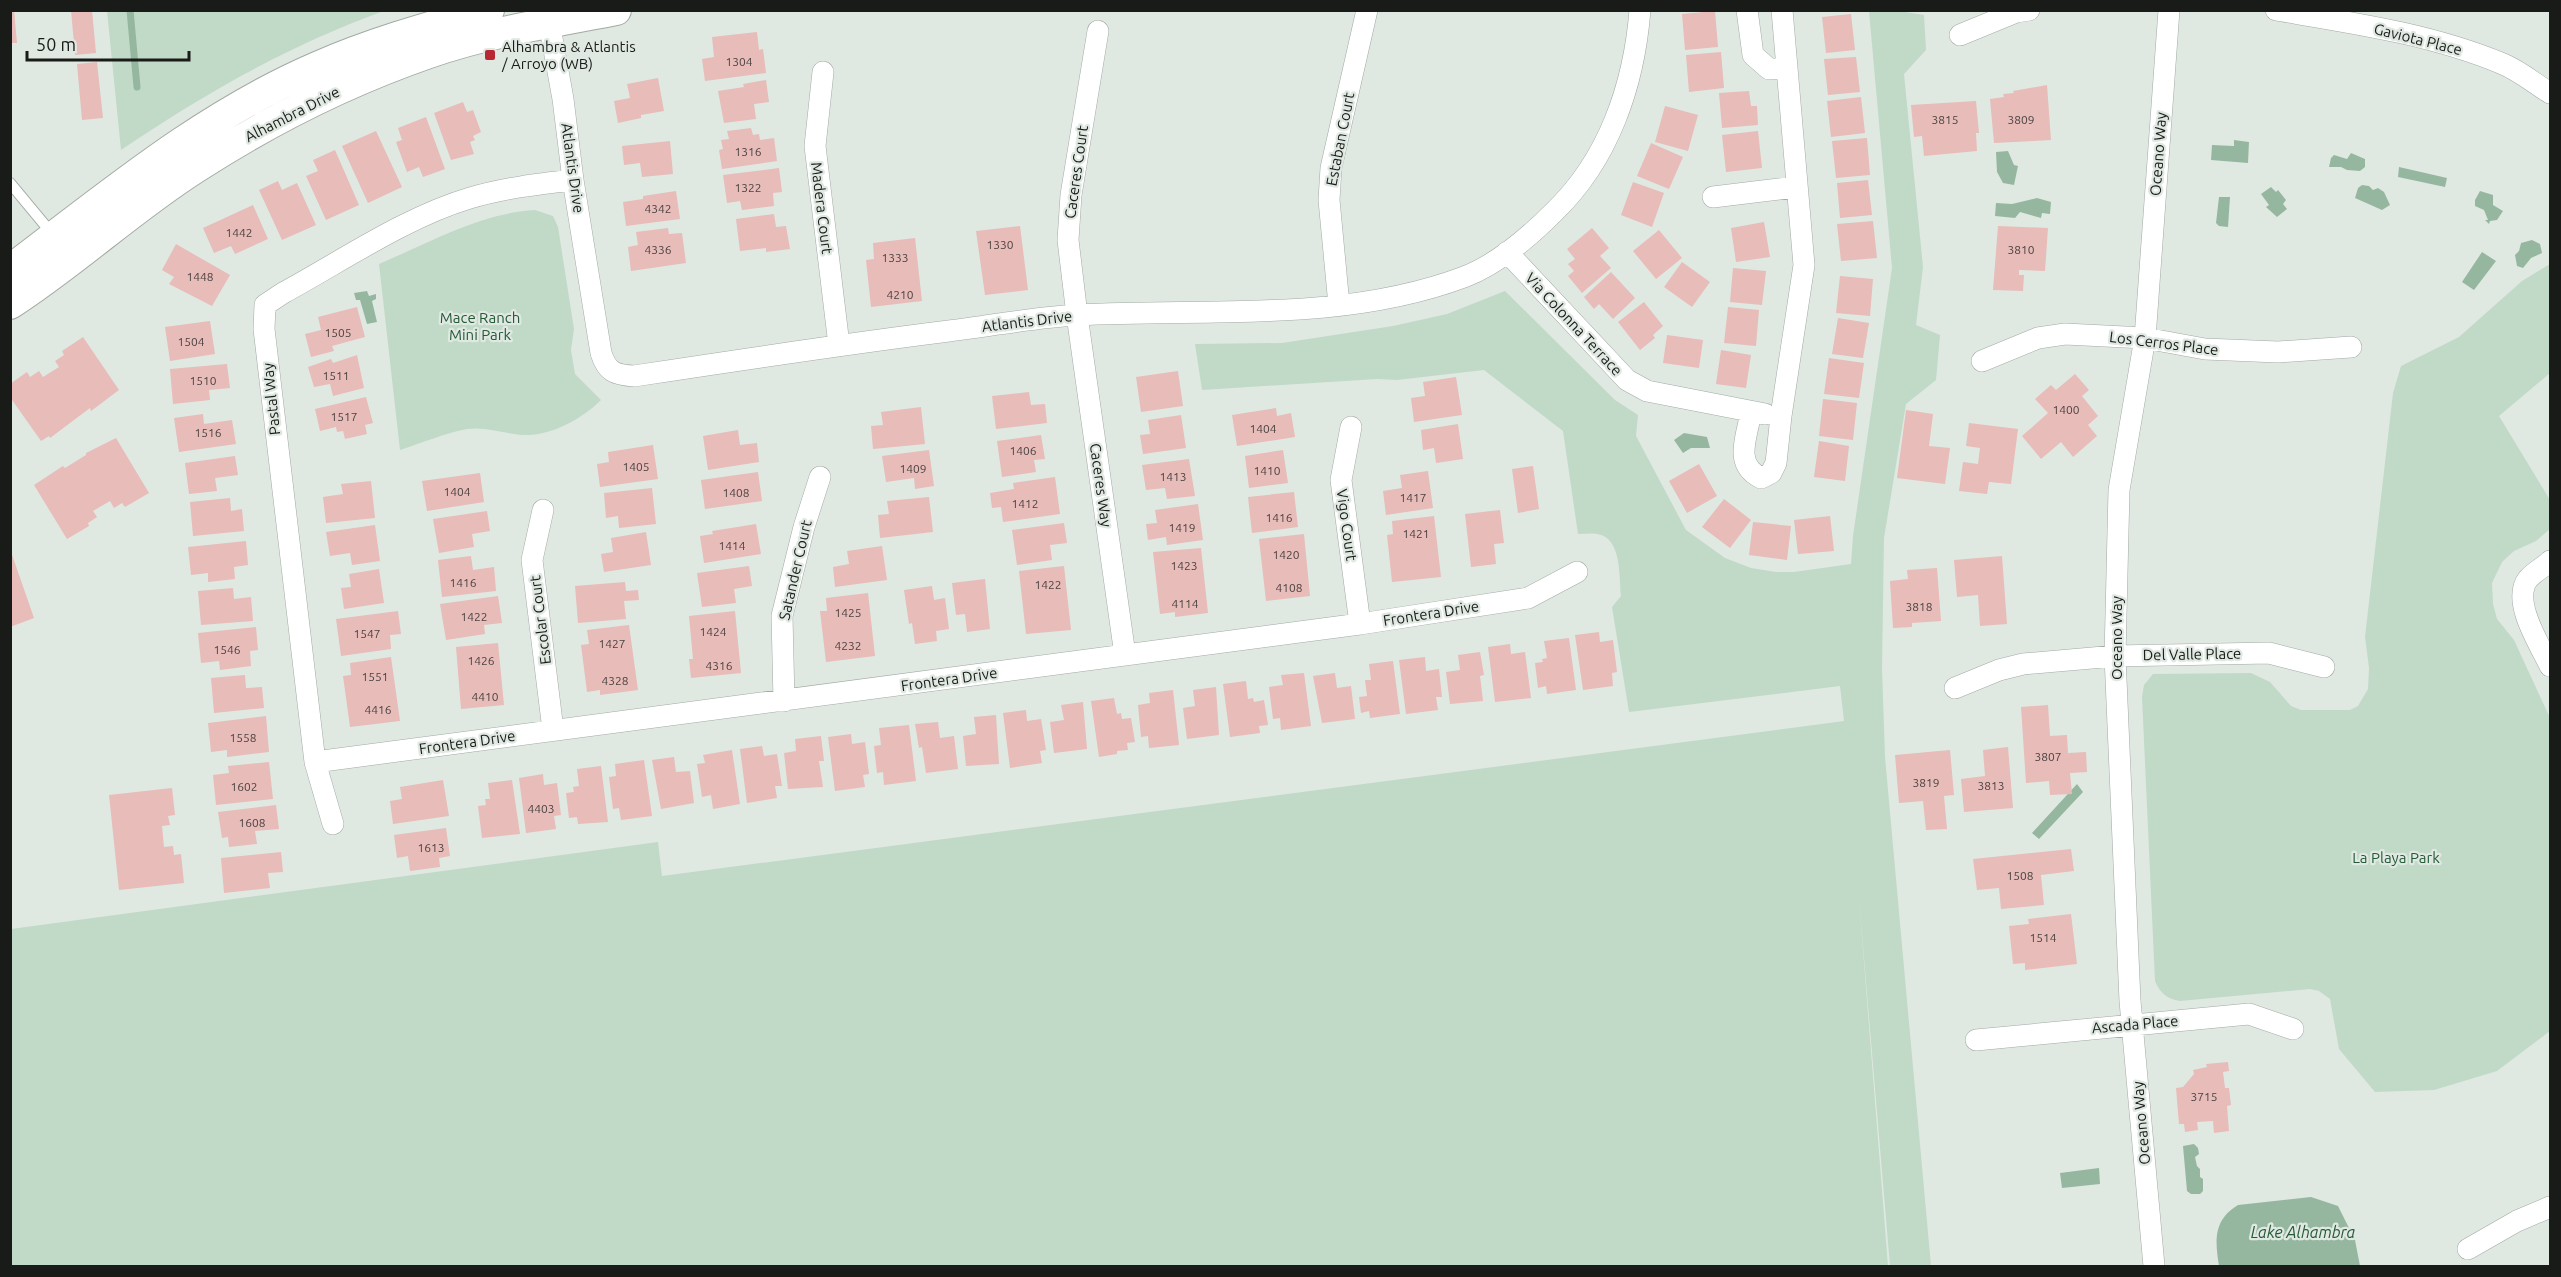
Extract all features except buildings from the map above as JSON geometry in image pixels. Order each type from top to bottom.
[{"type":"main road","name":"Alhambra Drive","points":[[10,304],[64,247],[179,144],[272,88],[315,68],[387,39],[489,10]]},
{"type":"main road","name":"Alhambra Drive","points":[[10,270],[64,247],[296,110],[357,81],[431,52],[548,17],[616,10]]},
{"type":"street","name":"Estaban Court","points":[[1339,305],[1329,200],[1331,168],[1367,10]]},
{"type":"street","name":"Atlantis Drive","points":[[548,17],[563,99],[573,180],[601,353],[606,366],[615,375],[634,376],[839,345],[1077,315],[1202,313],[1339,305],[1388,298],[1466,276],[1507,252],[1538,228],[1567,200],[1590,168],[1609,136],[1631,76],[1640,10]]},
{"type":"street","points":[[1747,10],[1753,55],[1769,69],[1787,68]]},
{"type":"street","points":[[1751,412],[1743,455],[1746,466],[1761,478],[1771,472],[1776,463],[1804,265],[1782,10]]},
{"type":"street","points":[[1960,35],[2016,12],[2029,10]]},
{"type":"street","name":"Oceano Way","points":[[2154,1266],[2131,1024],[2115,656],[2119,490],[2145,338],[2169,10]]},
{"type":"street","name":"Gaviota Place","points":[[2276,10],[2377,27],[2444,42],[2506,65],[2550,93]]},
{"type":"street","name":"Caceres Court","points":[[1077,315],[1068,240],[1071,195],[1098,31]]},
{"type":"street","name":"Madera Court","points":[[823,72],[814,146],[839,345]]},
{"type":"street","name":"Pastal Way","points":[[333,824],[315,762],[264,329],[266,305],[283,293],[411,222],[469,198],[523,186],[573,180]]},
{"type":"street","points":[[1713,197],[1796,187]]},
{"type":"street","name":"Via Colonna Terrace","points":[[1507,252],[1627,380],[1647,391],[1781,416]]},
{"type":"street","name":"Caceres Way","points":[[1077,315],[1125,655]]},
{"type":"street","name":"Los Cerros Place","points":[[1982,361],[2038,338],[2065,334],[2145,338],[2205,349],[2225,350],[2278,352],[2351,347]]},
{"type":"street","name":"Vigo Court","points":[[1351,427],[1341,480],[1360,624]]},
{"type":"street","name":"Satander Court","points":[[784,701],[782,616],[804,526],[820,477]]},
{"type":"street","name":"Escolar Court","points":[[543,510],[532,560],[553,730]]},
{"type":"street","points":[[2550,561],[2527,580],[2522,598],[2525,613],[2550,666]]},
{"type":"street","name":"Frontera Drive","points":[[315,762],[1360,624],[1528,598],[1577,572]]},
{"type":"street","name":"Del Valle Place","points":[[1955,688],[1999,670],[2024,664],[2115,656],[2270,653],[2324,667]]},
{"type":"street","name":"Ascada Place","points":[[1976,1040],[2249,1014],[2293,1029]]},
{"type":"street","points":[[2468,1249],[2517,1221],[2550,1207]]},
{"type":"lane","points":[[10,183],[64,247]]},
{"type":"green space","points":[[107,11],[384,11],[314,39],[248,72],[184,109],[121,150]]},
{"type":"green space","points":[[1869,11],[1899,11],[1924,15],[1926,50],[1904,74],[1923,267],[1916,325],[1940,335],[1936,380],[1906,404],[1884,538],[1882,668],[1885,757],[1931,1266],[1890,1266],[1859,899],[1888,1266],[11,1266],[11,929],[658,842],[662,876],[1844,721],[1840,686],[1629,712],[1612,607],[1621,596],[1618,559],[1615,550],[1605,537],[1595,534],[1578,534],[1563,431],[1484,370],[1397,380],[1377,379],[1202,390],[1195,344],[1282,343],[1393,326],[1447,314],[1505,291],[1615,400],[1638,415],[1636,436],[1686,530],[1725,558],[1751,568],[1794,572],[1851,564],[1853,536],[1892,268]]},
{"type":"green space","name":"Mace Ranch Mini Park","points":[[535,210],[553,216],[558,227],[574,329],[571,350],[575,374],[601,400],[577,419],[547,432],[527,435],[467,429],[400,450],[379,264],[475,223],[515,212]]},
{"type":"green space","name":"La Playa Park","points":[[2550,264],[2550,373],[2499,416],[2550,500],[2550,529],[2536,541],[2514,551],[2502,562],[2492,583],[2493,604],[2497,619],[2514,640],[2550,718],[2550,1031],[2497,1071],[2434,1090],[2375,1092],[2339,1049],[2330,999],[2319,991],[2310,989],[2180,1001],[2168,997],[2157,985],[2142,697],[2144,685],[2153,674],[2251,673],[2270,682],[2291,706],[2301,710],[2350,710],[2358,706],[2368,689],[2369,668],[2365,637],[2393,393],[2401,366],[2459,337],[2522,281]]},
{"type":"water","points":[[2234,140],[2249,142],[2248,163],[2211,160],[2212,145],[2234,146]]},
{"type":"water","points":[[2008,151],[2014,165],[2018,166],[2014,185],[2003,183],[1997,172],[1996,152]]},
{"type":"water","points":[[2351,153],[2365,159],[2365,167],[2360,171],[2329,167],[2334,155],[2347,159]]},
{"type":"water","points":[[2399,167],[2447,178],[2445,187],[2398,177]]},
{"type":"water","points":[[2362,185],[2369,186],[2373,190],[2378,188],[2384,192],[2390,205],[2382,210],[2355,198],[2358,188]]},
{"type":"water","points":[[2271,187],[2276,192],[2278,190],[2286,200],[2283,204],[2287,209],[2277,217],[2266,207],[2269,205],[2261,194]]},
{"type":"water","points":[[2480,191],[2493,195],[2493,205],[2503,211],[2497,220],[2490,221],[2489,224],[2485,220],[2488,220],[2484,210],[2475,206],[2475,200]]},
{"type":"water","points":[[2219,197],[2230,197],[2228,227],[2219,226],[2216,223]]},
{"type":"water","points":[[2037,198],[2051,202],[2050,214],[2042,213],[2041,218],[2020,212],[2015,218],[1995,216],[1996,203],[2012,204]]},
{"type":"water","points":[[2532,240],[2540,244],[2542,253],[2531,258],[2523,268],[2517,266],[2515,255],[2521,243]]},
{"type":"water","points":[[2482,252],[2496,261],[2474,290],[2462,282]]},
{"type":"water","points":[[367,291],[369,296],[376,294],[376,299],[372,301],[377,322],[367,324],[360,300],[356,300],[354,293]]},
{"type":"water","points":[[1684,433],[1707,437],[1710,448],[1691,448],[1683,453],[1674,440]]},
{"type":"water","points":[[2077,784],[2083,792],[2039,839],[2032,833]]},
{"type":"water","points":[[2194,1144],[2198,1148],[2199,1154],[2195,1157],[2200,1169],[2200,1177],[2203,1179],[2203,1191],[2200,1194],[2191,1194],[2187,1191],[2183,1146]]},
{"type":"water","points":[[2099,1168],[2100,1184],[2062,1188],[2060,1173]]},
{"type":"water","name":"Lake Alhambra","points":[[2311,1197],[2338,1206],[2355,1240],[2360,1266],[2219,1266],[2217,1240],[2220,1224],[2224,1217],[2238,1205]]},
{"type":"waterway","points":[[130,10],[137,87]]},
{"type":"place","name":"Alhambra & Atlantis / Arroyo (WB)","points":[[490,55]]}]
